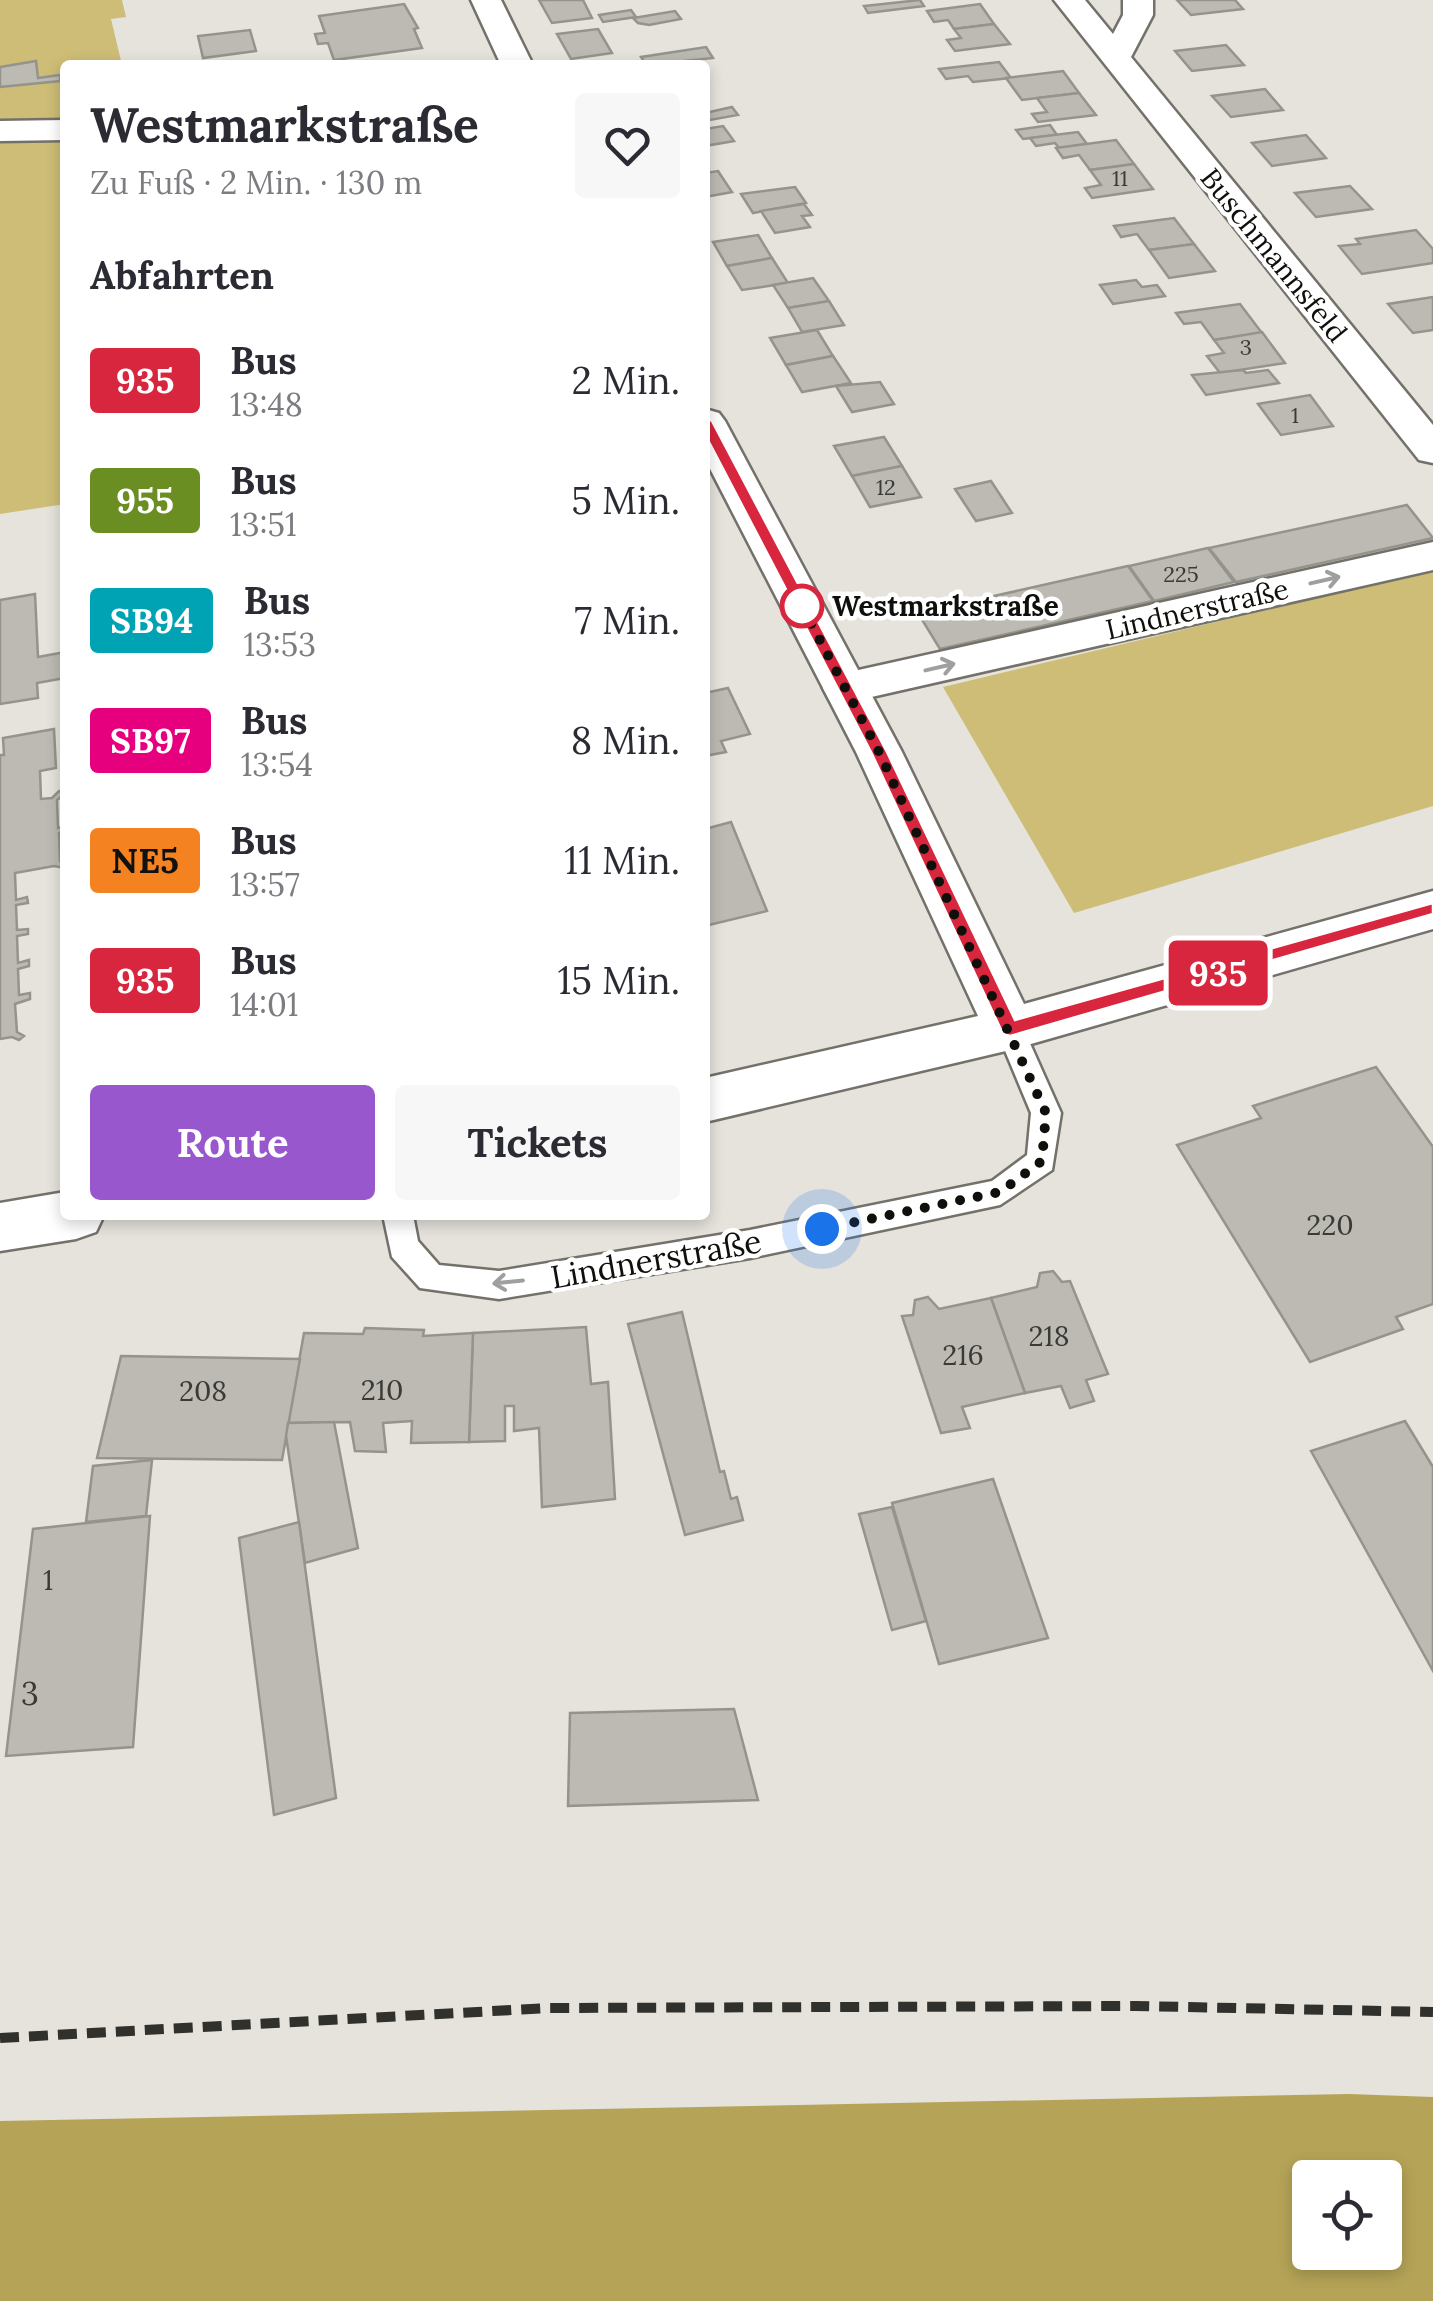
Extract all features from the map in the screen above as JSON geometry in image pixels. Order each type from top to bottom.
[{"type":"street","points":[[486,0],[515,60]]},
{"type":"street","name":"Buschmannsfeld","points":[[1068,0],[1433,450]]},
{"type":"street","points":[[1115,58],[1138,15],[1138,0]]},
{"type":"street","points":[[0,131],[60,130]]},
{"type":"street","points":[[710,431],[845,688],[1010,1029]]},
{"type":"street","name":"Lindnerstraße","points":[[845,688],[1433,556]]},
{"type":"street","points":[[710,1099],[1010,1029],[1433,910]]},
{"type":"street","points":[[0,1227],[60,1218]]},
{"type":"lane","name":"Lindnerstraße","points":[[399,1220],[403,1247],[431,1278],[499,1285],[750,1244],[1000,1192],[1042,1161],[1046,1113],[1010,1029]]},
{"type":"shaded area","points":[[0,0],[122,0],[126,17],[111,19],[121,60],[60,60],[60,505],[0,514]]},
{"type":"shaded area","points":[[1433,570],[1433,806],[1074,913],[943,687]]},
{"type":"shaded area","points":[[1349,2094],[1433,2097],[1433,2301],[0,2301],[0,2121]]},
{"type":"building","points":[[539,0],[583,0],[592,18],[552,23]]},
{"type":"building","points":[[920,0],[924,6],[868,13],[864,6]]},
{"type":"building","points":[[1177,0],[1235,0],[1243,9],[1191,15]]},
{"type":"building","points":[[404,4],[418,28],[414,29],[422,48],[334,60],[328,43],[318,44],[315,34],[325,33],[319,16]]},
{"type":"building","points":[[980,4],[994,24],[954,29],[948,20],[934,22],[927,11]]},
{"type":"building","points":[[631,10],[636,17],[603,22],[599,15]]},
{"type":"building","points":[[675,11],[681,19],[649,25],[633,18]]},
{"type":"building","points":[[994,24],[1010,44],[955,51],[947,40],[961,38],[954,29]]},
{"type":"building","points":[[598,29],[612,53],[571,59],[557,34]]},
{"type":"building","points":[[250,30],[256,51],[203,58],[198,36]]},
{"type":"building","points":[[1226,45],[1244,65],[1192,71],[1175,51]]},
{"type":"building","points":[[706,47],[713,58],[643,60],[641,57]]},
{"type":"building","points":[[36,61],[38,78],[60,75],[60,81],[0,87],[0,67]]},
{"type":"building","points":[[999,62],[1011,78],[973,82],[968,76],[946,79],[939,69]]},
{"type":"building","points":[[1063,71],[1079,93],[1022,100],[1006,78]]},
{"type":"building","points":[[1265,89],[1283,110],[1231,117],[1212,96]]},
{"type":"building","points":[[1079,93],[1096,115],[1038,122],[1032,114],[1047,112],[1037,98]]},
{"type":"building","points":[[732,107],[738,115],[710,120],[710,112]]},
{"type":"building","points":[[1050,125],[1057,135],[1023,139],[1016,130]]},
{"type":"building","points":[[723,126],[734,141],[710,145],[710,128]]},
{"type":"building","points":[[1078,132],[1087,144],[1036,146],[1030,138]]},
{"type":"building","points":[[1306,135],[1326,158],[1272,166],[1252,143]]},
{"type":"building","points":[[1116,140],[1134,164],[1090,170],[1079,155],[1063,158],[1056,148]]},
{"type":"building","points":[[1134,164],[1153,189],[1092,198],[1085,188],[1101,185],[1090,170]]},
{"type":"building","points":[[718,171],[732,192],[710,196],[710,172]]},
{"type":"building","points":[[1350,186],[1372,209],[1316,217],[1295,193]]},
{"type":"building","points":[[795,187],[806,203],[753,213],[741,194]]},
{"type":"building","points":[[804,204],[812,215],[802,216],[810,227],[775,233],[761,211]]},
{"type":"building","points":[[1174,218],[1194,244],[1149,250],[1137,234],[1121,237],[1114,226]]},
{"type":"building","points":[[1416,230],[1433,249],[1433,263],[1362,274],[1339,246],[1360,244],[1356,239]]},
{"type":"building","points":[[758,235],[772,258],[727,266],[713,242]]},
{"type":"building","points":[[1194,244],[1215,271],[1169,278],[1149,250]]},
{"type":"building","points":[[772,258],[788,283],[742,290],[727,266]]},
{"type":"building","points":[[813,278],[829,301],[788,308],[773,285]]},
{"type":"building","points":[[1136,280],[1142,287],[1157,285],[1165,296],[1113,304],[1100,285]]},
{"type":"building","points":[[1433,297],[1433,330],[1413,333],[1388,304]]},
{"type":"building","points":[[829,301],[844,325],[802,332],[788,308]]},
{"type":"building","points":[[1240,304],[1262,333],[1214,340],[1201,322],[1184,324],[1176,313]]},
{"type":"building","points":[[817,330],[833,356],[786,365],[770,338]]},
{"type":"building","points":[[1262,332],[1285,363],[1220,373],[1207,356],[1224,353],[1214,340]]},
{"type":"building","points":[[833,356],[851,383],[802,392],[786,365]]},
{"type":"building","points":[[1268,370],[1279,383],[1206,395],[1192,375]]},
{"type":"building","points":[[880,382],[894,404],[852,412],[836,386]]},
{"type":"building","points":[[1310,395],[1333,426],[1281,435],[1258,404]]},
{"type":"building","points":[[884,437],[902,466],[852,476],[834,446]]},
{"type":"building","points":[[902,466],[921,497],[870,507],[852,476]]},
{"type":"building","points":[[991,481],[1012,513],[976,521],[955,489]]},
{"type":"building","points":[[1407,505],[1433,538],[1236,582],[1209,548]]},
{"type":"building","points":[[1208,548],[1234,582],[1154,601],[1129,566]]},
{"type":"building","points":[[1128,566],[1153,601],[940,649],[918,613]]},
{"type":"building","points":[[35,594],[38,657],[60,653],[60,679],[37,683],[38,698],[0,704],[0,600]]},
{"type":"building","points":[[728,688],[750,734],[721,741],[726,752],[710,755],[710,692]]},
{"type":"building","points":[[54,729],[56,768],[40,771],[41,799],[52,798],[60,792],[60,867],[15,873],[16,900],[27,897],[28,903],[16,905],[17,930],[28,929],[28,934],[17,936],[18,963],[29,960],[29,966],[18,969],[19,995],[30,993],[30,999],[15,1004],[17,1032],[24,1036],[19,1040],[0,1039],[3,738]]},
{"type":"building","points":[[731,822],[767,911],[710,925],[710,828]]},
{"type":"building","points":[[1376,1067],[1433,1147],[1433,1304],[1396,1317],[1403,1329],[1310,1362],[1177,1145],[1261,1118],[1253,1106]]},
{"type":"building","points":[[1053,1271],[1062,1282],[1070,1281],[1108,1374],[1086,1380],[1094,1401],[1070,1408],[1061,1386],[1025,1393],[991,1298],[1037,1287],[1040,1273]]},
{"type":"building","points":[[928,1297],[939,1309],[991,1298],[1025,1393],[962,1407],[970,1428],[941,1433],[902,1316],[913,1315],[915,1300]]},
{"type":"building","points":[[682,1312],[720,1472],[724,1471],[731,1499],[737,1497],[743,1520],[685,1535],[628,1324]]},
{"type":"building","points":[[586,1327],[591,1384],[608,1382],[615,1499],[542,1507],[539,1428],[514,1431],[514,1406],[505,1406],[505,1441],[469,1442],[473,1333]]},
{"type":"building","points":[[365,1328],[424,1330],[423,1336],[473,1333],[469,1442],[411,1443],[412,1421],[383,1423],[386,1452],[355,1451],[350,1422],[288,1423],[304,1333],[363,1334]]},
{"type":"building","points":[[121,1356],[300,1359],[282,1460],[97,1458]]},
{"type":"building","points":[[1405,1421],[1433,1467],[1433,1671],[1311,1451]]},
{"type":"building","points":[[334,1422],[358,1548],[305,1563],[286,1436],[288,1423]]},
{"type":"building","points":[[152,1460],[146,1516],[86,1522],[93,1466]]},
{"type":"building","points":[[993,1479],[1048,1638],[939,1664],[892,1503]]},
{"type":"building","points":[[892,1507],[926,1621],[892,1630],[859,1514]]},
{"type":"building","points":[[150,1516],[133,1747],[6,1756],[33,1529]]},
{"type":"building","points":[[299,1522],[336,1798],[274,1815],[239,1538]]},
{"type":"building","points":[[734,1709],[758,1800],[568,1806],[570,1713]]},
{"type":"railway","points":[[0,2038],[549,2008],[1135,2006],[1433,2012]]},
{"type":"bus line","name":"935","points":[[710,431],[879,752],[1010,1029],[1433,910]]},
{"type":"place","name":"Westmarkstraße","points":[[802,606]]},
{"type":"route","points":[[802,606],[794,591],[879,752],[1046,1113],[1042,1161],[1000,1192],[822,1229]]}]
